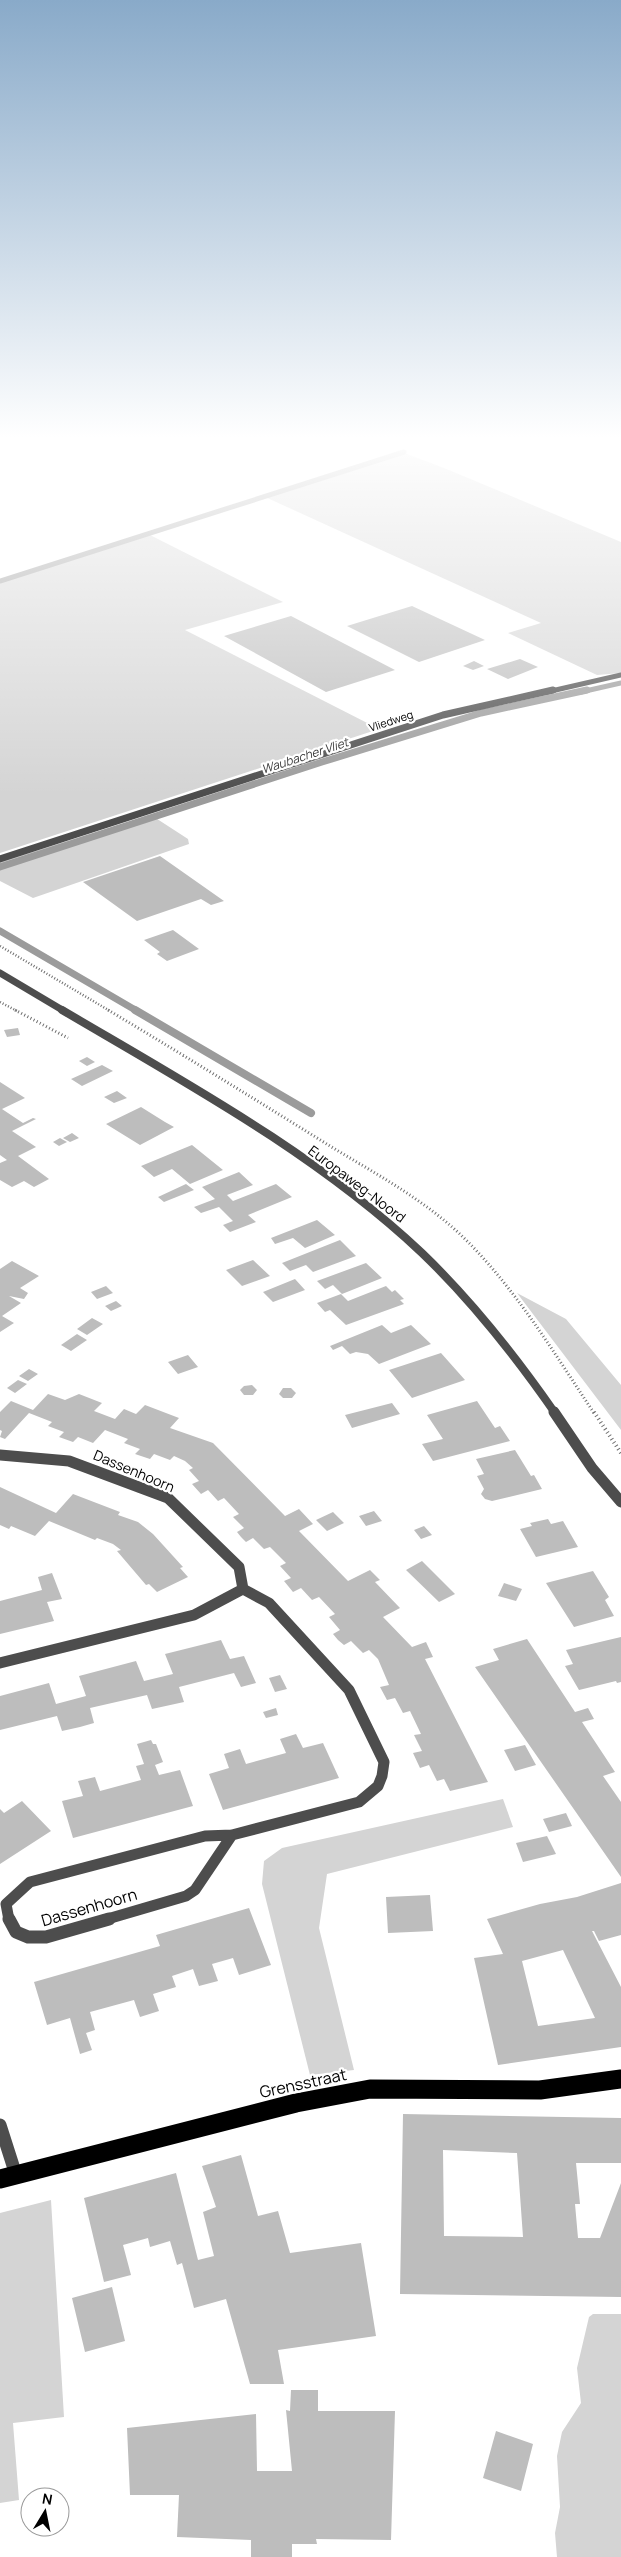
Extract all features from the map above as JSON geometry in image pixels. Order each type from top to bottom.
[{"type":"main road","name":"Grensstraat","points":[[8,2177],[296,2103],[370,2090],[540,2090],[621,2079]]},
{"type":"street","name":"Vliedweg","points":[[0,859],[443,715],[621,675]]},
{"type":"street","name":"Europaweg-Noord","points":[[0,973],[237,1116],[324,1173],[378,1214],[441,1272],[483,1318],[601,1479],[621,1502]]},
{"type":"street","name":"Dassenhoorn","points":[[0,1455],[69,1461],[168,1498],[239,1567],[243,1590],[269,1603],[349,1690],[384,1762],[384,1773],[373,1794],[359,1802],[232,1835],[205,1836],[30,1882],[6,1904],[8,1923],[17,1934],[33,1939],[46,1937],[186,1896],[195,1890],[232,1835]]},
{"type":"street","points":[[0,1663],[194,1615],[243,1590]]},
{"type":"street","points":[[0,2125],[8,2177]]},
{"type":"shaded area","points":[[75,556],[192,556],[283,602],[185,630],[379,729],[0,853],[0,581]]},
{"type":"shaded area","points":[[395,556],[621,556],[621,673],[597,675],[508,633],[541,623]]},
{"type":"shaded area","points":[[151,815],[188,839],[189,844],[33,898],[0,881],[0,862]]},
{"type":"shaded area","points":[[517,1293],[566,1319],[621,1385],[621,1430]]},
{"type":"shaded area","points":[[503,1799],[513,1827],[327,1874],[319,1928],[354,2070],[310,2075],[262,1884],[264,1861],[282,1848]]},
{"type":"shaded area","points":[[51,2200],[64,2417],[13,2423],[19,2500],[0,2503],[0,2213]]},
{"type":"shaded area","points":[[593,2314],[621,2314],[621,2557],[557,2557],[555,2533],[560,2507],[557,2456],[562,2432],[581,2403],[577,2368],[589,2317]]},
{"type":"building","points":[[412,606],[485,640],[419,662],[347,626]]},
{"type":"building","points":[[291,616],[395,670],[326,692],[224,636]]},
{"type":"building","points":[[520,659],[538,667],[508,679],[487,669]]},
{"type":"building","points":[[474,661],[484,666],[473,670],[463,666]]},
{"type":"building","points":[[160,856],[224,901],[211,905],[201,899],[137,921],[83,882]]},
{"type":"building","points":[[173,930],[199,949],[167,961],[157,954],[160,952],[144,940]]},
{"type":"building","points":[[18,1028],[20,1035],[7,1037],[4,1030]]},
{"type":"building","points":[[87,1057],[95,1062],[87,1066],[79,1061]]},
{"type":"building","points":[[102,1065],[113,1071],[82,1086],[71,1079]]},
{"type":"building","points":[[0,1082],[25,1098],[2,1109],[23,1123],[33,1118],[36,1119],[12,1131],[36,1147],[18,1156],[49,1179],[34,1187],[24,1181],[12,1187],[0,1180],[0,1163],[7,1160],[0,1155]]},
{"type":"building","points":[[117,1091],[127,1098],[114,1103],[104,1097]]},
{"type":"building","points":[[141,1107],[174,1127],[140,1145],[106,1124]]},
{"type":"building","points":[[72,1133],[79,1138],[70,1142],[63,1138]]},
{"type":"building","points":[[60,1138],[67,1142],[59,1146],[53,1142]]},
{"type":"building","points":[[192,1145],[223,1170],[190,1184],[172,1169],[154,1177],[141,1166]]},
{"type":"building","points":[[239,1172],[253,1185],[227,1195],[233,1201],[276,1184],[292,1197],[248,1215],[256,1222],[230,1232],[223,1225],[233,1221],[219,1207],[201,1213],[194,1207],[215,1199],[202,1187]]},
{"type":"building","points":[[186,1184],[194,1190],[164,1202],[158,1197]]},
{"type":"building","points":[[317,1220],[335,1235],[305,1248],[293,1238],[275,1244],[271,1238]]},
{"type":"building","points":[[340,1240],[356,1256],[313,1272],[306,1265],[290,1271],[282,1263]]},
{"type":"building","points":[[253,1260],[270,1276],[242,1286],[226,1270]]},
{"type":"building","points":[[12,1261],[39,1276],[20,1288],[28,1293],[24,1299],[9,1296],[21,1303],[2,1316],[14,1323],[0,1332],[0,1269]]},
{"type":"building","points":[[366,1263],[382,1278],[342,1294],[333,1285],[325,1289],[317,1281]]},
{"type":"building","points":[[295,1279],[305,1290],[273,1302],[263,1292]]},
{"type":"building","points":[[106,1286],[113,1293],[97,1299],[91,1292]]},
{"type":"building","points":[[386,1286],[392,1292],[395,1290],[404,1299],[400,1300],[404,1304],[346,1325],[330,1310],[325,1312],[317,1303],[341,1294],[348,1301]]},
{"type":"building","points":[[116,1301],[122,1306],[111,1311],[105,1306]]},
{"type":"building","points":[[92,1318],[103,1324],[87,1335],[77,1329]]},
{"type":"building","points":[[382,1325],[391,1333],[411,1325],[431,1344],[379,1364],[368,1354],[356,1352],[350,1354],[342,1346],[333,1350],[330,1346]]},
{"type":"building","points":[[77,1334],[87,1340],[71,1351],[61,1345]]},
{"type":"building","points":[[441,1353],[465,1380],[412,1398],[389,1370]]},
{"type":"building","points":[[188,1355],[198,1367],[178,1374],[168,1362]]},
{"type":"building","points":[[29,1369],[38,1374],[28,1381],[19,1376]]},
{"type":"building","points":[[18,1380],[27,1384],[15,1393],[7,1388]]},
{"type":"building","points":[[252,1385],[257,1390],[253,1395],[244,1395],[240,1390],[244,1386]]},
{"type":"building","points":[[283,1388],[291,1388],[296,1393],[292,1398],[283,1398],[279,1394]]},
{"type":"building","points":[[48,1394],[65,1400],[79,1394],[102,1403],[94,1411],[115,1419],[124,1409],[136,1414],[145,1405],[179,1418],[170,1428],[213,1443],[285,1516],[299,1509],[313,1524],[299,1531],[348,1581],[370,1570],[380,1580],[375,1582],[400,1608],[383,1617],[412,1647],[426,1642],[433,1657],[425,1659],[488,1782],[450,1791],[444,1779],[437,1781],[429,1765],[420,1768],[413,1753],[422,1751],[414,1735],[421,1734],[410,1711],[403,1713],[395,1698],[387,1700],[380,1687],[389,1685],[378,1659],[369,1650],[363,1653],[351,1641],[344,1645],[338,1640],[333,1634],[340,1630],[329,1617],[335,1614],[319,1597],[312,1600],[301,1588],[293,1592],[284,1581],[291,1578],[280,1566],[286,1563],[270,1547],[264,1549],[253,1538],[246,1542],[241,1537],[237,1532],[244,1528],[233,1517],[239,1514],[224,1498],[218,1501],[208,1490],[201,1494],[192,1484],[199,1481],[189,1470],[193,1468],[185,1461],[174,1456],[170,1460],[154,1454],[150,1459],[135,1454],[140,1449],[124,1443],[128,1439],[105,1430],[93,1443],[78,1437],[73,1442],[59,1437],[64,1432],[48,1426],[52,1422],[29,1413],[5,1439],[0,1437],[2,1431],[0,1430],[0,1412],[11,1401],[33,1410]]},
{"type":"building","points":[[477,1401],[495,1428],[500,1426],[510,1441],[433,1461],[422,1444],[443,1439],[427,1415]]},
{"type":"building","points":[[392,1403],[400,1414],[352,1428],[345,1415]]},
{"type":"building","points":[[515,1450],[531,1476],[534,1475],[542,1489],[492,1501],[485,1499],[481,1494],[484,1489],[477,1476],[484,1474],[476,1459]]},
{"type":"building","points":[[0,1487],[56,1513],[73,1494],[120,1512],[118,1515],[138,1522],[153,1534],[183,1567],[180,1568],[188,1577],[157,1592],[149,1584],[146,1585],[117,1551],[121,1550],[113,1544],[97,1538],[95,1540],[49,1521],[35,1536],[11,1526],[9,1529],[0,1525]]},
{"type":"building","points":[[374,1511],[382,1521],[366,1526],[359,1516]]},
{"type":"building","points":[[333,1512],[344,1523],[327,1531],[316,1520]]},
{"type":"building","points":[[548,1519],[551,1524],[563,1521],[578,1547],[536,1557],[520,1529],[532,1526],[530,1523]]},
{"type":"building","points":[[424,1526],[432,1535],[421,1539],[414,1530]]},
{"type":"building","points":[[422,1561],[455,1594],[439,1602],[406,1570]]},
{"type":"building","points":[[593,1571],[609,1597],[605,1600],[614,1616],[574,1627],[546,1583]]},
{"type":"building","points":[[52,1573],[62,1599],[47,1602],[54,1621],[0,1634],[0,1601],[42,1590],[38,1577]]},
{"type":"building","points":[[504,1583],[522,1589],[516,1601],[498,1596]]},
{"type":"building","points":[[621,1637],[621,1682],[617,1683],[616,1681],[579,1690],[565,1666],[573,1664],[566,1650]]},
{"type":"building","points":[[527,1639],[575,1712],[588,1708],[594,1719],[582,1722],[615,1772],[603,1776],[621,1802],[621,1877],[475,1667],[499,1660],[493,1649]]},
{"type":"building","points":[[221,1640],[230,1659],[244,1656],[256,1683],[241,1687],[234,1673],[179,1687],[184,1702],[152,1709],[147,1695],[90,1708],[94,1723],[80,1727],[62,1731],[57,1716],[0,1730],[0,1696],[49,1683],[56,1704],[86,1696],[79,1676],[136,1661],[144,1681],[173,1674],[165,1654]]},
{"type":"building","points":[[280,1675],[287,1689],[275,1692],[269,1678]]},
{"type":"building","points":[[276,1708],[278,1715],[266,1718],[263,1712]]},
{"type":"building","points":[[296,1734],[303,1748],[323,1743],[339,1778],[223,1810],[209,1774],[229,1768],[224,1754],[240,1749],[246,1764],[286,1753],[280,1739]]},
{"type":"building","points":[[151,1740],[153,1744],[156,1744],[163,1762],[155,1765],[159,1775],[180,1770],[193,1806],[73,1838],[62,1801],[83,1796],[78,1781],[95,1777],[100,1791],[141,1780],[136,1766],[144,1764],[137,1744]]},
{"type":"building","points":[[525,1745],[536,1765],[515,1771],[504,1750]]},
{"type":"building","points":[[22,1801],[51,1831],[0,1864],[0,1809],[4,1813]]},
{"type":"building","points":[[566,1813],[572,1826],[549,1832],[543,1819]]},
{"type":"building","points":[[547,1836],[556,1854],[523,1862],[516,1843]]},
{"type":"building","points":[[621,1883],[621,1935],[599,1941],[594,1931],[592,1931],[621,1987],[621,2047],[498,2065],[474,1958],[503,1954],[487,1919],[540,1904],[577,1897]],"holes":[[[563,1950],[595,2018],[538,2026],[522,1961]]]},
{"type":"building","points":[[430,1895],[433,1931],[388,1933],[386,1897]]},
{"type":"building","points":[[249,1908],[271,1965],[239,1975],[233,1958],[212,1964],[218,1981],[199,1986],[193,1969],[172,1976],[176,1987],[153,1994],[159,2011],[140,2017],[134,2000],[90,2012],[95,2030],[86,2033],[92,2050],[80,2054],[70,2018],[47,2025],[34,1982],[160,1946],[156,1935]]},
{"type":"building","points":[[403,2114],[621,2118],[621,2163],[576,2163],[580,2204],[575,2204],[578,2238],[600,2238],[621,2183],[621,2297],[400,2294]],"holes":[[[443,2150],[517,2153],[523,2237],[444,2236]]]},
{"type":"building","points":[[241,2155],[258,2216],[278,2211],[290,2253],[361,2243],[376,2336],[278,2350],[284,2384],[250,2384],[226,2299],[194,2308],[182,2263],[177,2265],[170,2241],[150,2247],[148,2238],[123,2245],[131,2275],[104,2282],[84,2198],[176,2173],[198,2260],[214,2256],[203,2212],[216,2207],[202,2166]]},
{"type":"building","points":[[112,2287],[125,2341],[85,2352],[72,2298]]},
{"type":"building","points":[[291,2390],[318,2390],[318,2411],[395,2411],[391,2540],[316,2539],[317,2544],[292,2544],[292,2557],[251,2557],[251,2540],[177,2537],[179,2495],[130,2495],[127,2428],[256,2414],[257,2471],[292,2471],[286,2410],[290,2411]]},
{"type":"building","points":[[496,2431],[533,2444],[521,2491],[483,2478]]},
{"type":"waterway","points":[[0,581],[77,556]]},
{"type":"waterway","name":"Waubacher Vliet","points":[[581,692],[621,683]]},
{"type":"waterway","name":"Waubacher Vliet","points":[[0,867],[322,762],[481,713],[587,690]]},
{"type":"waterway","points":[[0,931],[137,1011]]},
{"type":"waterway","points":[[135,1010],[311,1113]]}]
